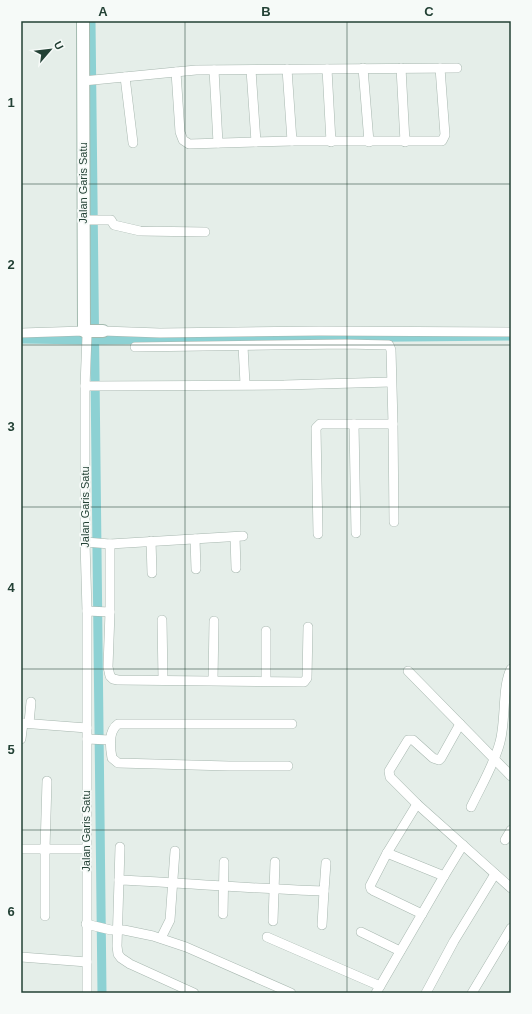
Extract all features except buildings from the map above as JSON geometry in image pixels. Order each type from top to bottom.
[{"type":"street","name":"Jalan Garis Satu","points":[[83,21],[85,80],[83,220],[88,386],[89,611],[86,848],[90,925],[87,962],[87,993]]},
{"type":"street","points":[[364,68],[368,142]]},
{"type":"street","points":[[401,68],[405,142]]},
{"type":"street","points":[[176,72],[180,132],[183,140],[189,144],[292,141],[438,142],[444,139],[445,135],[440,68]]},
{"type":"street","points":[[85,80],[214,70],[457,68]]},
{"type":"street","points":[[287,69],[292,141]]},
{"type":"street","points":[[327,69],[331,142]]},
{"type":"street","points":[[214,70],[218,142]]},
{"type":"street","points":[[251,70],[256,142]]},
{"type":"street","points":[[126,76],[133,144]]},
{"type":"street","points":[[83,220],[111,220],[114,225],[140,231],[205,232]]},
{"type":"street","points":[[21,333],[87,336],[103,332],[511,332]]},
{"type":"street","points":[[135,347],[389,345],[391,350],[394,522]]},
{"type":"street","points":[[243,346],[245,384]]},
{"type":"street","points":[[88,386],[284,385],[391,382]]},
{"type":"street","points":[[318,534],[316,428],[320,424],[393,424]]},
{"type":"street","points":[[354,424],[356,533]]},
{"type":"street","points":[[88,542],[107,544],[239,536],[236,568]]},
{"type":"street","points":[[195,539],[196,569]]},
{"type":"street","points":[[151,541],[152,573]]},
{"type":"street","points":[[107,544],[108,667],[110,676],[113,679],[306,681],[308,627]]},
{"type":"street","points":[[89,611],[107,612]]},
{"type":"street","points":[[162,620],[163,680]]},
{"type":"street","points":[[213,680],[214,621]]},
{"type":"street","points":[[266,631],[266,681]]},
{"type":"street","points":[[471,807],[494,759],[500,742],[508,712],[506,683],[511,670]]},
{"type":"street","points":[[408,671],[511,776]]},
{"type":"street","points":[[21,739],[30,702]]},
{"type":"street","points":[[24,723],[87,728]]},
{"type":"street","points":[[288,766],[118,763],[112,758],[107,740],[113,729],[118,724],[292,724]]},
{"type":"street","points":[[460,724],[439,760],[433,758],[413,740],[410,739],[406,742],[389,771],[390,777],[417,804],[511,888]]},
{"type":"street","points":[[88,739],[107,740]]},
{"type":"street","points":[[45,916],[45,849],[48,781]]},
{"type":"street","points":[[417,804],[372,880],[370,886],[371,889],[422,914]]},
{"type":"street","points":[[505,840],[511,830]]},
{"type":"street","points":[[267,937],[378,989],[444,876],[464,846]]},
{"type":"street","points":[[120,847],[119,880],[114,930],[118,954],[130,964],[194,993]]},
{"type":"street","points":[[21,849],[86,848]]},
{"type":"street","points":[[160,938],[170,920],[175,851]]},
{"type":"street","points":[[388,853],[444,876]]},
{"type":"street","points":[[222,914],[224,862]]},
{"type":"street","points":[[273,921],[275,862]]},
{"type":"street","points":[[322,925],[326,863]]},
{"type":"street","points":[[426,993],[454,941],[495,874]]},
{"type":"street","points":[[119,880],[224,885],[273,890],[324,891]]},
{"type":"street","points":[[90,925],[114,930],[136,932],[160,938],[186,947],[291,993]]},
{"type":"street","points":[[472,993],[511,928]]},
{"type":"street","points":[[360,932],[400,951]]},
{"type":"street","points":[[21,957],[87,962]]},
{"type":"waterway","points":[[91,21],[102,993]]},
{"type":"waterway","points":[[21,339],[91,340],[511,336]]}]
